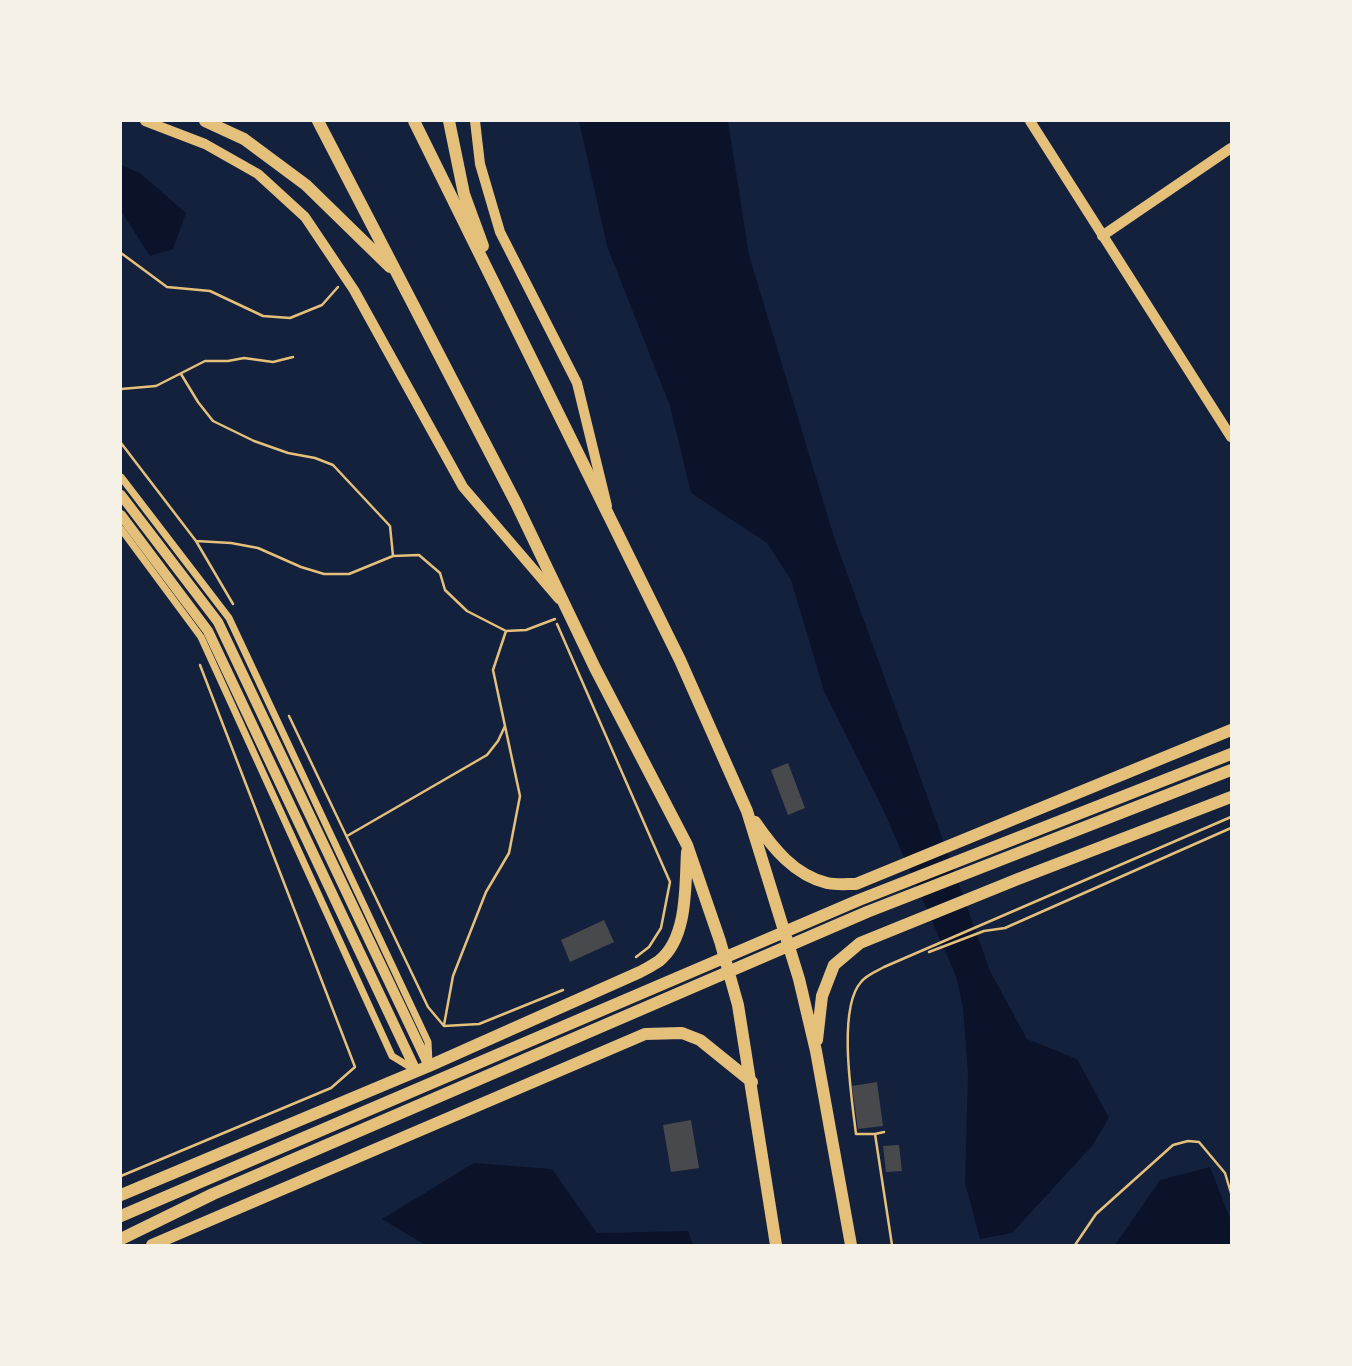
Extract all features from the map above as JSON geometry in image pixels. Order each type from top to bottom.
[{"type":"main road","points":[[145,121],[205,144],[258,174],[305,217],[346,278],[463,487],[563,603]]},
{"type":"main road","points":[[205,121],[244,139],[306,185],[399,276]]},
{"type":"main road","points":[[318,121],[516,503],[563,603],[687,845],[720,941],[738,1005],[776,1245]]},
{"type":"main road","points":[[414,121],[680,660],[747,811],[799,979],[816,1051],[851,1245]]},
{"type":"main road","points":[[449,121],[464,194],[503,302]]},
{"type":"main road","points":[[475,121],[480,164],[500,232],[577,383],[610,518]]},
{"type":"main road","points":[[747,811],[776,852],[804,874],[828,883],[856,884],[1231,730]]},
{"type":"main road","points":[[121,1216],[398,1095],[859,900],[1231,754]]},
{"type":"main road","points":[[121,1239],[213,1194],[867,912],[1231,771]]},
{"type":"main road","points":[[816,1051],[822,996],[834,965],[860,943],[1018,878],[1231,797]]},
{"type":"main road","points":[[121,1195],[429,1066],[640,972],[659,961],[672,946],[684,908],[687,845]]},
{"type":"main road","points":[[152,1245],[645,1034],[682,1033],[700,1040],[752,1082]]},
{"type":"street","points":[[1030,121],[1231,437]]},
{"type":"street","points":[[1102,236],[1231,148]]},
{"type":"street","points":[[121,477],[229,618],[428,1042],[429,1066]]},
{"type":"street","points":[[121,495],[218,622],[429,1066]]},
{"type":"street","points":[[121,515],[208,631],[416,1071]]},
{"type":"street","points":[[121,529],[201,637],[392,1056],[416,1071]]},
{"type":"path","points":[[121,253],[167,287],[211,291],[263,316],[290,318],[322,305],[346,278]]},
{"type":"path","points":[[121,389],[156,386],[205,361],[228,362],[244,358],[273,362],[293,358]]},
{"type":"path","points":[[181,374],[198,402],[214,421],[254,441],[288,453],[315,458],[333,466],[390,526],[393,556]]},
{"type":"path","points":[[121,443],[197,541],[234,604]]},
{"type":"path","points":[[197,541],[258,548],[324,574],[349,574],[393,556],[419,555],[440,573],[445,590],[467,611],[506,631],[526,630],[555,619]]},
{"type":"path","points":[[551,609],[670,882],[661,928],[649,947],[628,963]]},
{"type":"path","points":[[444,1026],[453,976],[486,892],[509,853],[520,796],[493,670],[506,631]]},
{"type":"path","points":[[121,1176],[331,1088],[355,1068],[198,660]]},
{"type":"path","points":[[288,713],[428,1007],[444,1026]]},
{"type":"path","points":[[347,836],[487,755],[505,726]]},
{"type":"path","points":[[884,1132],[856,1135],[847,1052],[852,1001],[861,982],[884,967],[1231,817]]},
{"type":"path","points":[[929,952],[984,931],[1005,928],[1231,828]]},
{"type":"path","points":[[444,1026],[478,1024],[566,988]]},
{"type":"path","points":[[875,1134],[892,1245]]},
{"type":"path","points":[[1075,1245],[1096,1214],[1173,1145],[1188,1141],[1199,1142],[1225,1173],[1231,1193]]},
{"type":"water","points":[[579,121],[728,121],[749,255],[834,537],[990,971],[1027,1039],[1077,1059],[1109,1118],[1092,1146],[1012,1233],[980,1239],[965,1183],[968,1074],[963,1008],[956,976],[882,807],[824,691],[791,580],[767,543],[691,493],[670,406],[607,246]]},
{"type":"water","points":[[121,165],[140,173],[186,213],[173,249],[150,256],[121,211]]},
{"type":"water","points":[[474,1163],[552,1169],[597,1233],[688,1231],[693,1245],[425,1245],[382,1219]]},
{"type":"water","points":[[1210,1167],[1231,1221],[1231,1245],[1115,1245],[1160,1180]]},
{"type":"building","points":[[788,763],[805,808],[788,815],[771,770]]},
{"type":"building","points":[[604,920],[614,942],[570,962],[561,940]]},
{"type":"building","points":[[877,1082],[883,1126],[858,1129],[852,1086]]},
{"type":"building","points":[[691,1120],[699,1168],[671,1172],[663,1125]]},
{"type":"building","points":[[899,1145],[902,1171],[886,1172],[883,1146]]}]
